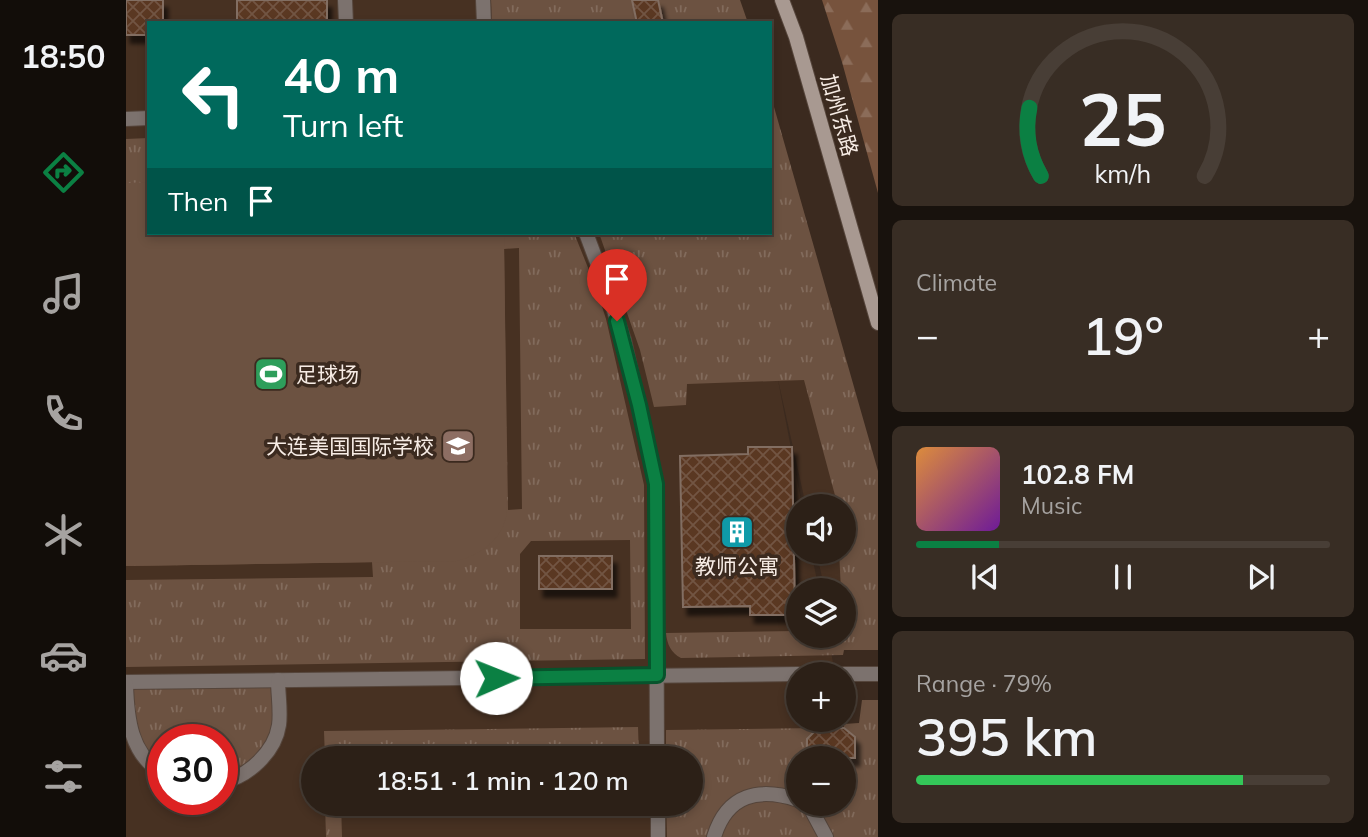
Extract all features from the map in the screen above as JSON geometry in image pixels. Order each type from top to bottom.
[{"type":"street","points":[[345,0],[346,21]]},
{"type":"street","points":[[483,0],[484,21]]},
{"type":"street","name":"加州东路","points":[[782,0],[796,37],[878,323]]},
{"type":"street","points":[[126,119],[147,118]]},
{"type":"street","points":[[587,235],[624,341],[656,484],[657,746]]},
{"type":"street","points":[[147,760],[141,754],[131,732],[126,683],[786,674]]},
{"type":"street","points":[[856,674],[878,674]]},
{"type":"street","points":[[238,777],[253,768],[269,750],[279,727],[278,680]]},
{"type":"street","points":[[714,837],[719,821],[738,801],[767,793],[786,796]]},
{"type":"street","points":[[658,816],[658,837]]},
{"type":"street","points":[[815,816],[826,837]]},
{"type":"shaded area","name":"大连美国国际学校","points":[[126,0],[696,0],[704,21],[147,21],[147,235],[771,235],[842,494],[803,494],[777,375],[800,494],[786,494],[786,564],[814,564],[817,578],[786,578],[786,648],[830,648],[833,662],[786,662],[786,732],[849,732],[855,737],[855,746],[786,746],[786,758],[703,758],[703,746],[301,746],[301,816],[666,816],[667,837],[126,837]]},
{"type":"shaded area","name":"大连美国国际学校","points":[[856,544],[874,609],[856,598],[856,578],[822,578],[819,564],[856,564]]},
{"type":"green space","points":[[491,0],[740,0],[747,21],[492,21]]},
{"type":"green space","points":[[822,0],[878,0],[878,193],[842,62]]},
{"type":"green space","points":[[772,100],[878,471],[878,650],[844,650],[843,655],[681,658],[675,654],[667,641],[666,633],[786,631],[786,648],[856,648],[856,578],[840,578],[840,564],[856,564],[856,494],[835,494],[804,380],[687,384],[686,405],[654,407],[640,350],[600,235],[772,235]]},
{"type":"green space","points":[[147,138],[147,235],[575,235],[606,319],[644,485],[645,659],[126,667],[126,580],[373,577],[372,562],[126,566],[126,139]],"holes":[[[519,248],[522,509],[508,510],[504,249]],[[630,540],[631,629],[520,629],[520,554],[531,541]]]},
{"type":"green space","points":[[147,182],[147,235],[504,235],[507,510],[502,528],[491,543],[476,554],[457,561],[126,566],[126,183]]},
{"type":"green space","points":[[278,680],[269,750],[238,771],[238,724],[147,724],[147,759],[141,754],[126,682]]},
{"type":"green space","points":[[862,700],[878,700],[878,837],[667,837],[666,816],[703,816],[703,746],[666,746],[666,730],[786,728],[786,732],[814,732],[807,739],[807,746],[786,746],[786,816],[856,816],[856,746],[855,737],[849,732],[856,732],[856,723],[859,723]]},
{"type":"green space","points":[[638,727],[639,746],[325,746],[324,731]]},
{"type":"green space","points":[[325,816],[341,816],[342,837],[326,837]]},
{"type":"building","points":[[126,0],[163,0],[163,21],[147,21],[147,35],[126,35]]},
{"type":"building","points":[[237,0],[327,0],[327,21],[237,21]]},
{"type":"building","points":[[632,0],[658,0],[663,21],[637,21]]},
{"type":"building","name":"教师公寓","points":[[748,447],[792,447],[793,494],[786,494],[786,564],[794,564],[794,578],[786,578],[786,615],[750,615],[750,606],[683,607],[680,456],[748,454]]},
{"type":"building","points":[[539,556],[612,556],[612,589],[539,589]]},
{"type":"building","points":[[814,732],[849,732],[855,737],[855,746],[807,746],[807,739]]},
{"type":"place","name":"足球场","points":[[271,374]]},
{"type":"place","name":"大连美国国际学校","points":[[458,446]]},
{"type":"place","name":"教师公寓","points":[[737,532]]},
{"type":"route","points":[[496,678],[657,675],[656,484],[624,341],[617,321]]}]
